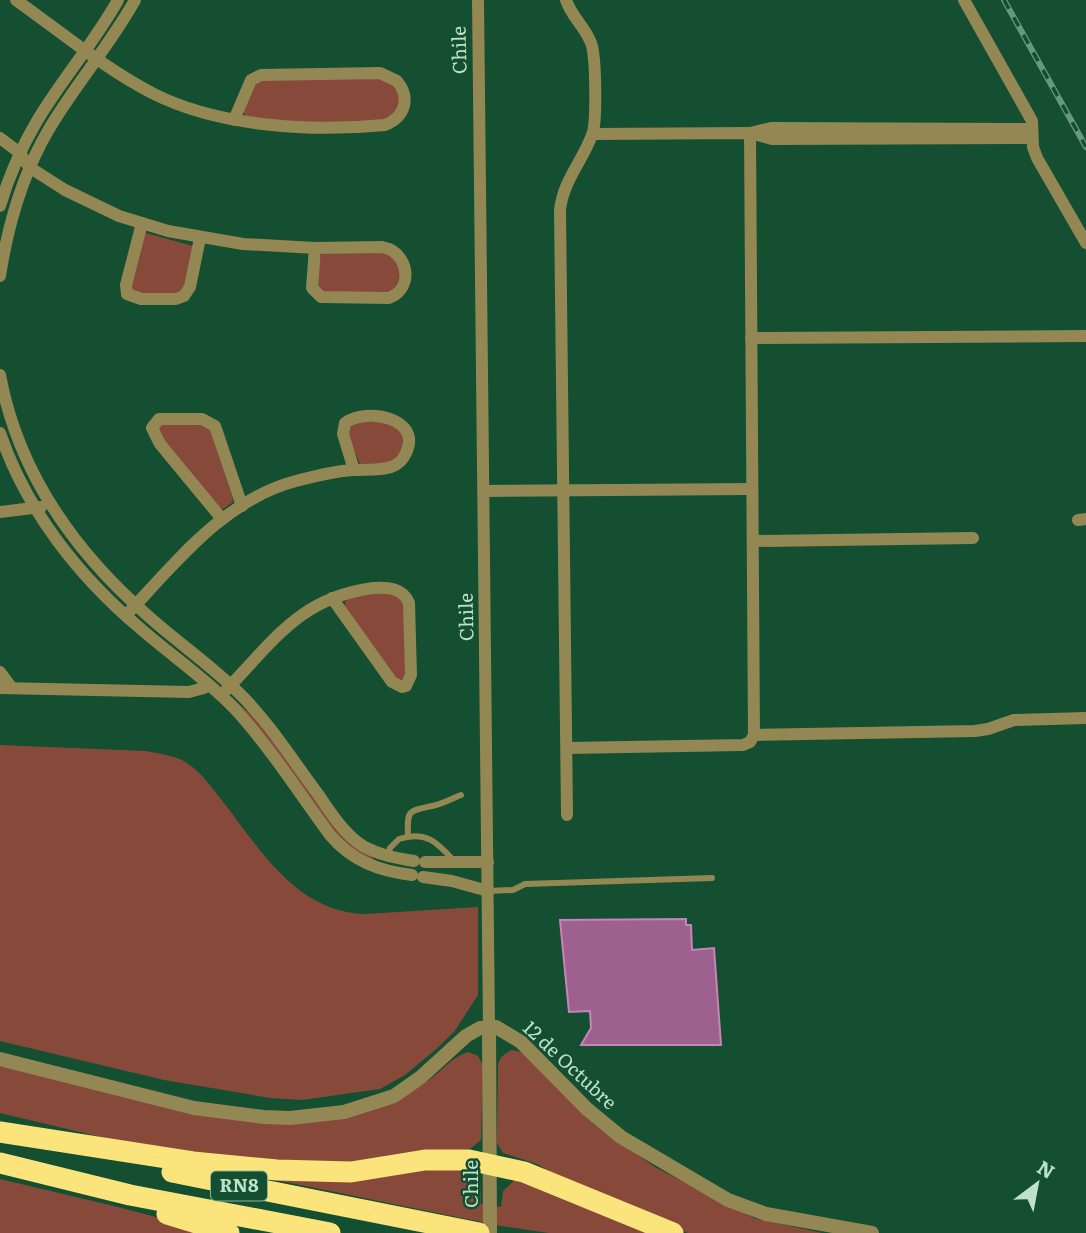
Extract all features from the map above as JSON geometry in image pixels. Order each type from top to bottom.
[{"type":"highway","points":[[0,1133],[193,1162],[277,1170],[351,1172],[444,1159],[469,1160],[524,1172],[673,1233]]},
{"type":"highway","name":"RN8","points":[[0,1133],[136,1165],[479,1233]]},
{"type":"highway","points":[[0,1164],[229,1233]]},
{"type":"highway","name":"RN8","points":[[0,1164],[130,1195],[330,1233]]},
{"type":"street","points":[[16,0],[139,86],[198,111],[234,120],[301,126],[385,125],[402,113],[405,96],[397,81],[380,73],[261,75],[251,80],[234,120]]},
{"type":"street","points":[[0,206],[20,153],[46,107],[87,50],[118,0]]},
{"type":"street","points":[[0,276],[13,214],[29,167],[58,115],[135,0]]},
{"type":"street","name":"Chile","points":[[478,0],[491,1233]]},
{"type":"street","points":[[566,0],[591,43],[593,54],[593,134],[568,181],[560,211],[567,815]]},
{"type":"street","points":[[964,0],[1032,121],[1037,158],[1086,243]]},
{"type":"street","points":[[593,134],[750,133],[771,128],[1032,134]]},
{"type":"street","points":[[567,748],[743,744],[750,742],[754,736],[750,133]]},
{"type":"street","points":[[0,138],[20,153],[29,167],[97,207],[142,223],[200,238],[253,245],[382,247],[400,255],[406,265],[403,285],[397,294],[389,298],[321,297],[312,288],[315,248]]},
{"type":"street","points":[[142,223],[125,285],[127,294],[135,299],[176,299],[184,296],[190,287],[200,238]]},
{"type":"street","points":[[751,338],[1086,336]]},
{"type":"street","points":[[0,375],[21,448],[49,504],[89,556],[136,605],[230,685],[261,717],[347,832],[362,845],[388,857],[424,862],[488,862]]},
{"type":"street","points":[[126,616],[196,541],[242,506],[292,481],[354,470],[388,468],[402,459],[409,441],[401,424],[384,416],[359,416],[345,423],[343,434],[354,470]]},
{"type":"street","points":[[222,519],[160,444],[152,428],[159,419],[202,419],[215,426],[242,506]]},
{"type":"street","points":[[0,433],[12,465],[36,509],[78,566],[126,616],[208,684],[249,726],[336,842],[355,858],[375,869],[472,885],[488,891]]},
{"type":"street","points":[[484,491],[752,489]]},
{"type":"street","points":[[0,512],[36,509],[49,504]]},
{"type":"street","points":[[753,541],[972,538]]},
{"type":"street","points":[[220,695],[300,614],[332,598],[379,588],[394,589],[404,594],[409,603],[411,675],[406,686],[392,682],[332,598]]},
{"type":"street","points":[[0,672],[6,688],[189,692],[198,691],[208,684]]},
{"type":"street","points":[[754,736],[975,731],[1014,720],[1086,718]]},
{"type":"street","points":[[375,869],[388,857]]},
{"type":"street","points":[[422,877],[424,862]]},
{"type":"street","points":[[0,1059],[194,1108],[264,1117],[317,1116],[363,1108],[394,1096],[421,1077],[466,1036],[489,1026]]},
{"type":"street","name":"12 de Octubre","points":[[489,1026],[504,1030],[521,1042],[587,1109],[621,1137],[728,1200],[766,1214],[872,1233]]},
{"type":"lane","points":[[408,836],[408,817],[414,809],[461,795]]},
{"type":"lane","points":[[388,857],[394,842],[408,836],[434,841],[443,847],[456,863]]},
{"type":"lane","points":[[488,891],[513,890],[525,884],[712,878]]},
{"type":"shaded area","points":[[379,77],[394,82],[401,105],[383,123],[287,122],[245,116],[245,101],[258,79]]},
{"type":"shaded area","points":[[146,233],[193,246],[185,288],[181,295],[131,294],[132,269],[142,236]]},
{"type":"shaded area","points":[[380,251],[396,256],[403,273],[393,292],[328,295],[318,290],[318,265],[324,252]]},
{"type":"shaded area","points":[[160,422],[209,426],[233,502],[223,509],[219,508],[158,436],[157,425]]},
{"type":"shaded area","points":[[388,422],[403,433],[403,450],[391,463],[360,464],[348,436],[351,424]]},
{"type":"shaded area","points":[[384,592],[403,598],[407,675],[404,680],[395,679],[344,606],[347,598]]},
{"type":"shaded area","points":[[234,700],[252,715],[376,862],[343,844]]},
{"type":"shaded area","points":[[0,745],[146,751],[182,760],[207,781],[283,876],[320,903],[342,911],[366,914],[478,907],[478,995],[454,1032],[405,1075],[380,1089],[302,1100],[270,1098],[164,1080],[0,1041]]},
{"type":"shaded area","points":[[511,1050],[525,1055],[595,1125],[655,1167],[754,1218],[822,1233],[688,1233],[626,1210],[576,1187],[537,1164],[503,1153],[497,1143],[498,1064],[501,1057]]},
{"type":"shaded area","points":[[469,1052],[478,1056],[483,1065],[481,1140],[470,1149],[374,1163],[295,1166],[122,1142],[0,1113],[0,1064],[192,1111],[348,1116],[400,1097],[429,1080],[458,1056]]},
{"type":"shaded area","points":[[430,1167],[474,1170],[480,1177],[481,1204],[501,1207],[503,1191],[517,1178],[660,1233],[549,1233],[501,1226],[237,1172]]},
{"type":"shaded area","points":[[0,1179],[118,1207],[216,1233],[0,1233]]},
{"type":"building","points":[[686,919],[686,925],[691,925],[692,950],[714,948],[721,1045],[581,1045],[591,1028],[590,1011],[569,1012],[560,920]]},
{"type":"railway","points":[[1004,0],[1086,147]]}]
